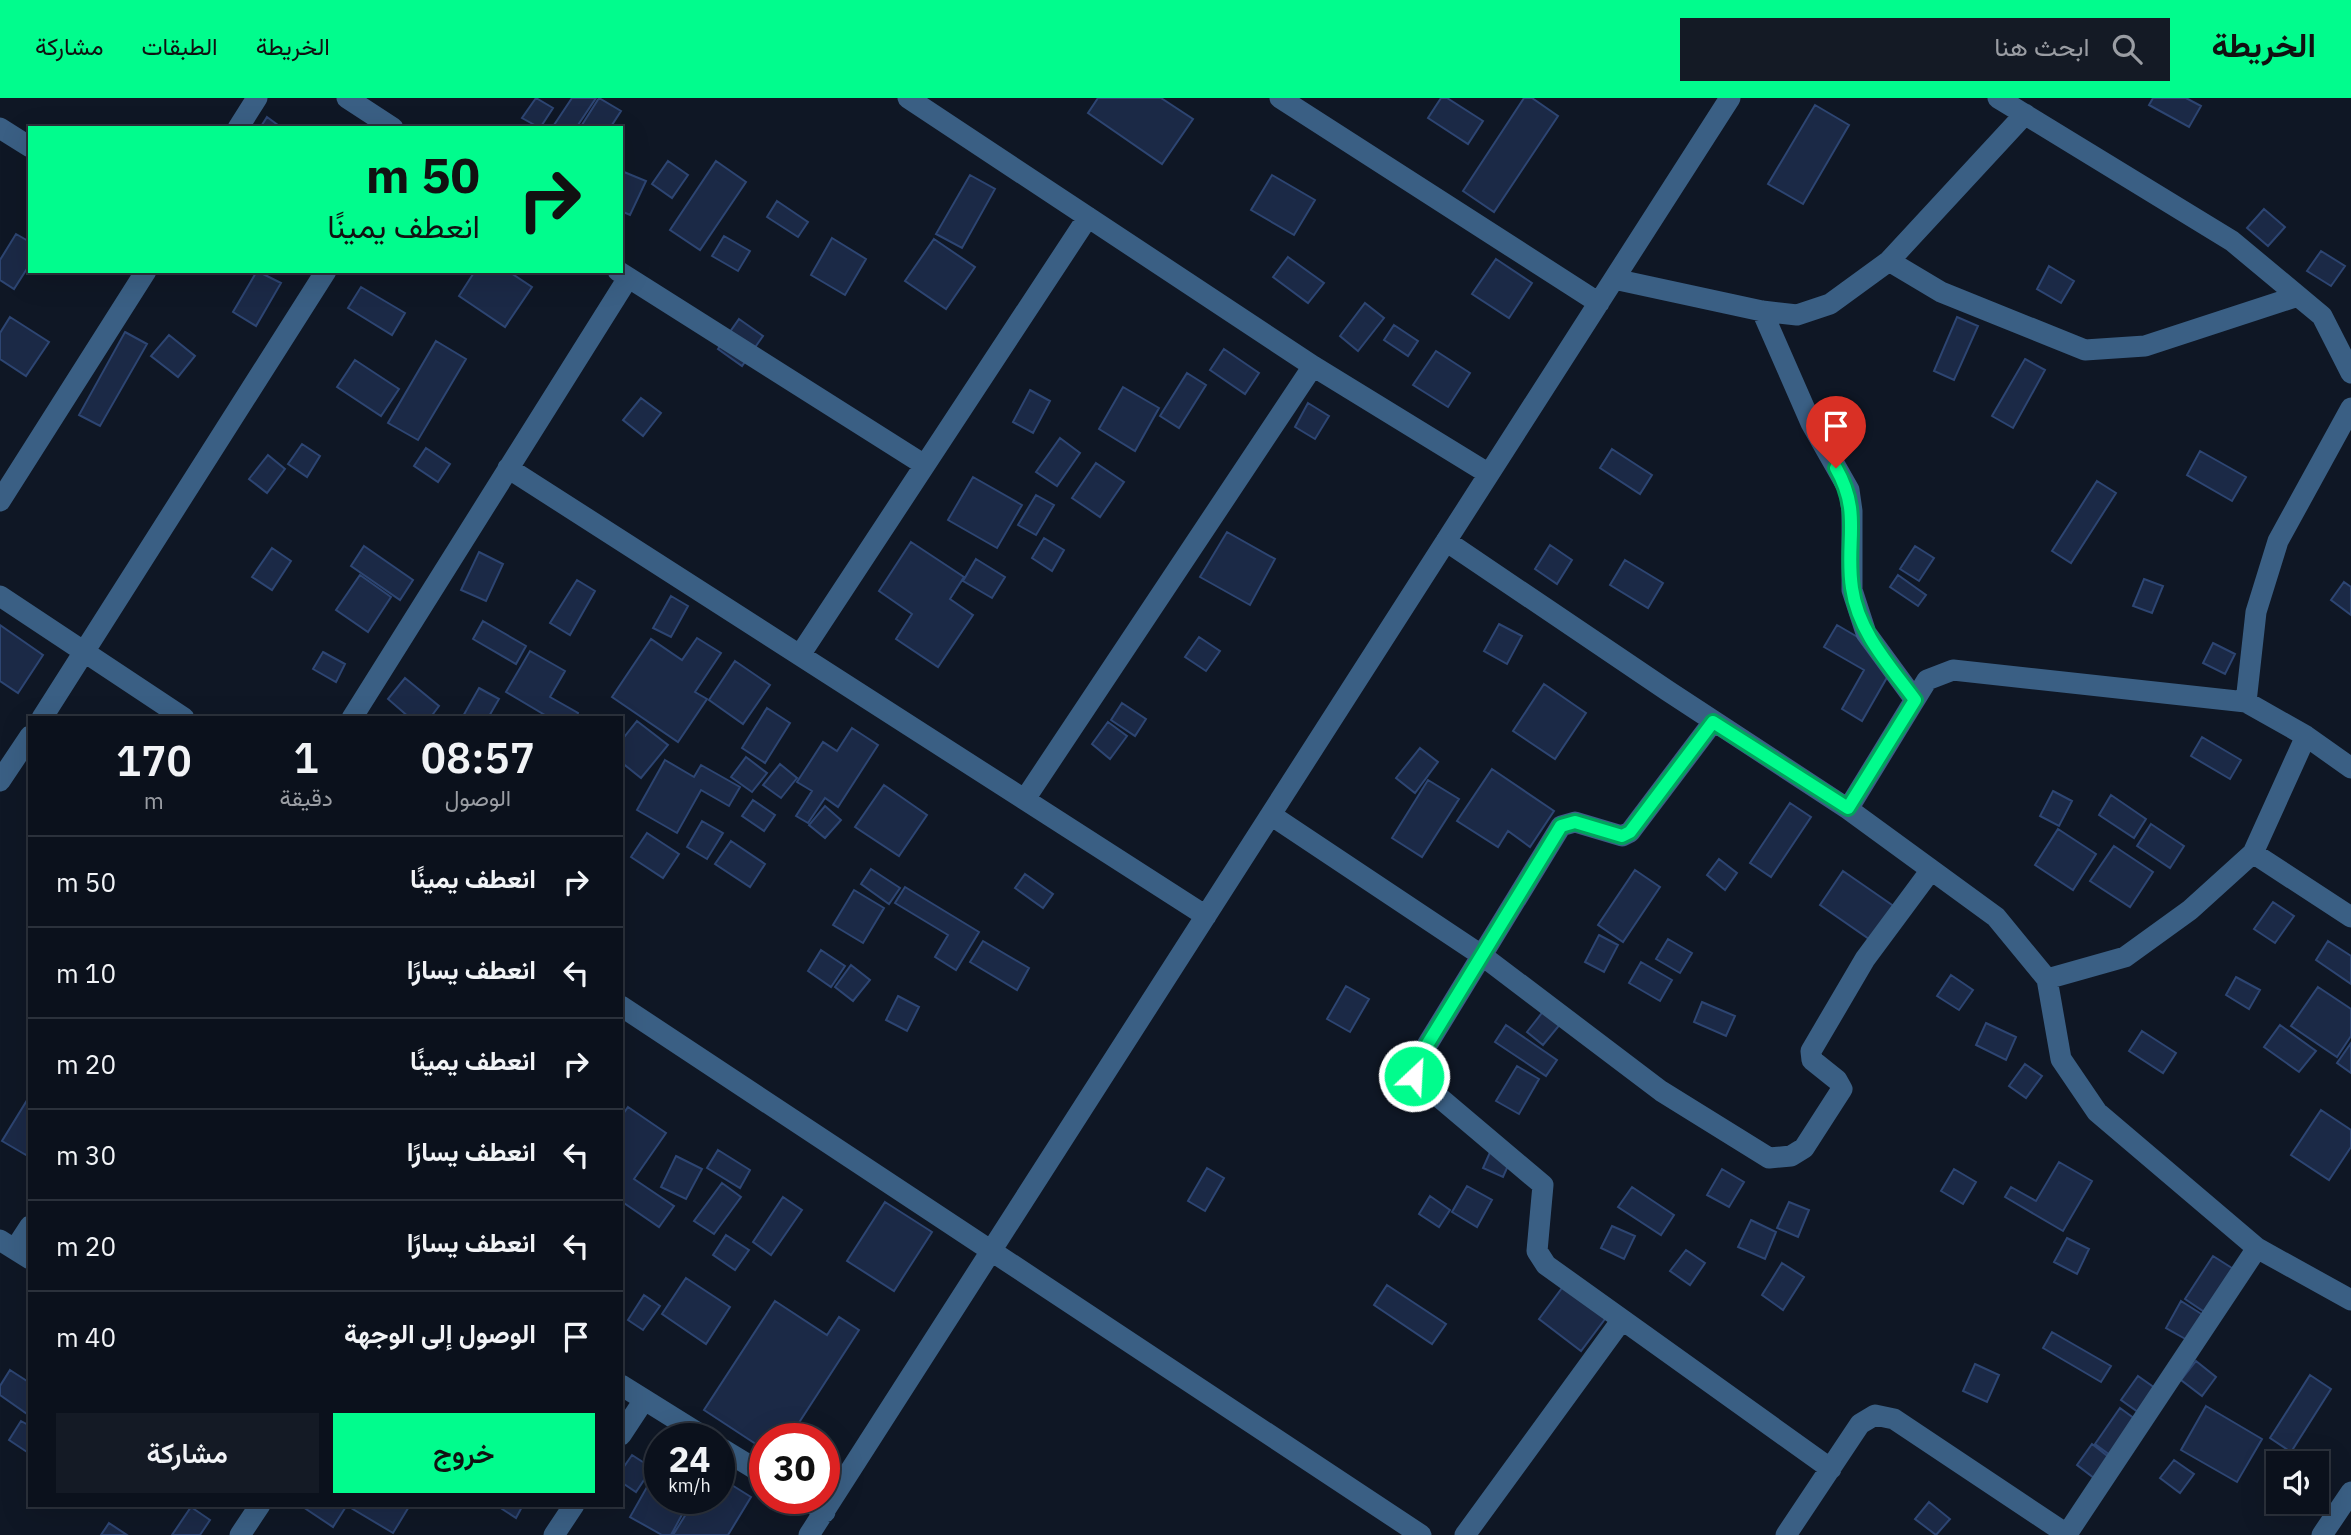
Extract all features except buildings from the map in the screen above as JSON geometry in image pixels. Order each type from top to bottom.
[{"type":"street","points":[[238,126],[257,98]]},
{"type":"street","points":[[347,98],[390,126]]},
{"type":"street","points":[[908,98],[1313,366],[1489,474]]},
{"type":"street","points":[[1280,98],[1599,303]]},
{"type":"street","points":[[840,1489],[1730,98]]},
{"type":"street","points":[[1998,98],[2232,242],[2322,316],[2351,373]]},
{"type":"street","points":[[1614,279],[1762,311],[1797,315],[1830,304],[1889,261],[2025,114]]},
{"type":"street","points":[[0,128],[28,146]]},
{"type":"street","points":[[800,655],[923,464],[1088,217]]},
{"type":"street","points":[[1889,261],[1941,292],[2085,350],[2145,346],[2298,296]]},
{"type":"street","points":[[0,501],[145,273]]},
{"type":"street","points":[[43,716],[325,273]]},
{"type":"street","points":[[353,716],[508,468],[623,274],[923,464]]},
{"type":"street","points":[[1762,311],[1811,423],[1849,490],[1852,511],[1852,590],[1866,633],[1915,700]]},
{"type":"street","points":[[1025,799],[1313,366]]},
{"type":"street","points":[[2246,702],[2256,612],[2278,541],[2351,408]]},
{"type":"street","points":[[508,468],[1206,916]]},
{"type":"street","points":[[1446,541],[1713,722],[1848,808],[1996,917],[2047,979],[2061,1059],[2096,1112],[2257,1248],[2351,1300]]},
{"type":"street","points":[[0,596],[181,716]]},
{"type":"street","points":[[1848,808],[1927,680],[1953,670],[2246,702],[2306,736],[2351,768]]},
{"type":"street","points":[[1713,722],[1630,832],[1622,836],[1575,822],[1561,826],[1484,957],[1413,1068],[1414,1076],[1539,1180],[1545,1193],[1539,1258],[1620,1321],[1830,1469]]},
{"type":"street","points":[[2047,979],[2125,957],[2190,910],[2253,853],[2306,736]]},
{"type":"street","points":[[0,782],[28,739]]},
{"type":"street","points":[[1271,815],[1484,957],[1661,1091],[1769,1158],[1791,1156],[1804,1149],[1842,1089],[1837,1080],[1812,1060],[1811,1051],[1865,959],[1931,870]]},
{"type":"street","points":[[2253,853],[2351,917]]},
{"type":"street","points":[[623,1007],[1421,1535]]},
{"type":"street","points":[[15,1249],[28,1229]]},
{"type":"street","points":[[1786,1535],[1860,1424],[1875,1415],[1894,1419],[2068,1534],[2257,1248]]},
{"type":"street","points":[[1465,1535],[1620,1321]]},
{"type":"street","points":[[623,1386],[682,1423]]},
{"type":"street","points":[[623,1431],[644,1400]]},
{"type":"street","points":[[2322,1535],[2351,1492]]},
{"type":"street","points":[[240,1535],[259,1507]]},
{"type":"street","points":[[554,1535],[573,1507]]},
{"type":"street","points":[[809,1535],[824,1514]]},
{"type":"route","points":[[1414,1076],[1413,1068],[1484,957],[1551,837],[1561,826],[1575,822],[1622,836],[1630,832],[1713,722],[1848,808],[1915,700],[1866,633],[1852,590],[1852,511],[1849,490],[1836,468]]}]
